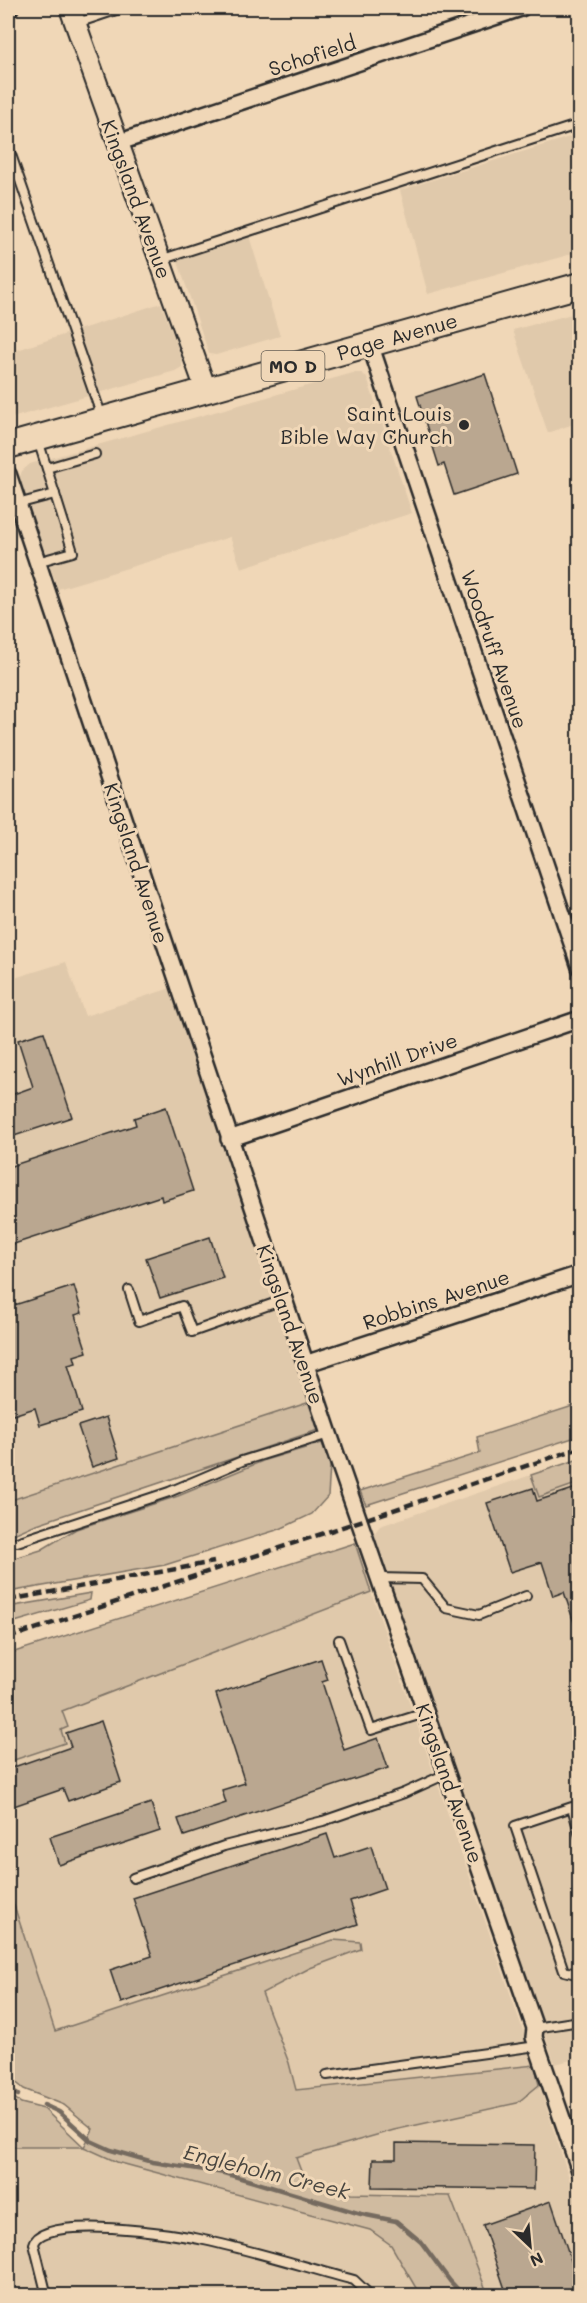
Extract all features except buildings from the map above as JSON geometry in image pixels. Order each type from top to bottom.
[{"type":"main road","name":"Page Avenue","points":[[8,446],[579,285]]},
{"type":"street","name":"Schofield","points":[[117,143],[521,8]]},
{"type":"street","name":"Kingsland Avenue","points":[[73,16],[206,390]]},
{"type":"street","name":"Woodruff Avenue","points":[[370,344],[579,966]]},
{"type":"street","name":"Kingsland Avenue","points":[[8,474],[328,1434],[535,2028],[534,2037],[579,2171]]},
{"type":"street","name":"Wynhill Drive","points":[[229,1138],[579,1018]]},
{"type":"street","name":"Robbins Avenue","points":[[305,1364],[579,1274]]},
{"type":"lane","points":[[73,16],[122,8]]},
{"type":"lane","points":[[159,260],[579,124]]},
{"type":"lane","points":[[8,146],[103,419]]},
{"type":"lane","points":[[37,438],[73,552],[37,562]]},
{"type":"lane","points":[[47,468],[94,454]]},
{"type":"lane","points":[[17,504],[55,494]]},
{"type":"lane","points":[[129,1290],[139,1321],[182,1306],[192,1332],[283,1300]]},
{"type":"lane","points":[[17,1542],[170,1492],[242,1461],[328,1434]]},
{"type":"lane","points":[[378,1578],[422,1579],[446,1608],[479,1615],[526,1596]]},
{"type":"lane","points":[[339,1640],[371,1730],[425,1713]]},
{"type":"lane","points":[[134,1878],[225,1846],[323,1821],[404,1793],[446,1774]]},
{"type":"lane","points":[[579,1836],[572,1807],[514,1826],[564,1971],[579,1975]]},
{"type":"lane","points":[[535,2028],[579,2021]]},
{"type":"lane","points":[[327,2075],[537,2046]]},
{"type":"lane","points":[[47,2295],[34,2244],[35,2239],[40,2235],[71,2228],[101,2227],[203,2239],[354,2280],[371,2295]]},
{"type":"shaded area","points":[[579,134],[579,252],[428,294],[400,190]]},
{"type":"shaded area","points":[[249,236],[280,336],[216,355],[209,354],[177,259]]},
{"type":"shaded area","points":[[161,303],[182,359],[182,367],[175,371],[8,419],[8,353]]},
{"type":"shaded area","points":[[579,312],[579,422],[548,433],[513,330]]},
{"type":"shaded area","points":[[353,373],[362,373],[367,378],[412,513],[241,568],[230,537],[58,589],[19,479],[22,471],[30,464]]},
{"type":"shaded area","points":[[66,962],[85,1016],[171,988],[310,1402],[8,1501],[8,980]]},
{"type":"shaded area","points":[[310,1402],[318,1430],[34,1525],[9,1536],[8,1541],[8,1501]]},
{"type":"shaded area","points":[[579,1404],[579,1436],[366,1505],[360,1491],[480,1453],[477,1437]]},
{"type":"shaded area","points":[[322,1443],[330,1465],[328,1496],[312,1514],[280,1529],[165,1565],[8,1592],[8,1553],[15,1558],[41,1550],[76,1529],[178,1496],[265,1460]]},
{"type":"shaded area","points":[[579,1459],[579,1483],[539,1497],[531,1475]]},
{"type":"shaded area","points":[[531,1475],[539,1496],[579,1483],[579,2058],[555,2064],[373,1535],[380,1526]]},
{"type":"shaded area","points":[[355,1543],[371,1592],[62,1711],[68,1727],[61,1730],[65,1743],[8,1762],[8,1654]]},
{"type":"shaded area","points":[[371,1592],[535,2065],[296,2090],[289,2063],[262,1993],[310,1968],[361,1949],[297,1950],[55,2031],[11,1897],[8,1897],[8,1762],[65,1743],[61,1730],[68,1727],[62,1711]]},
{"type":"shaded area","points":[[91,1593],[90,1600],[8,1624],[8,1607]]},
{"type":"shaded area","points":[[11,1896],[55,2031],[333,1940],[360,1942],[361,1949],[310,1968],[262,1993],[289,2063],[296,2090],[535,2065],[539,2085],[517,2103],[394,2130],[296,2158],[304,2179],[351,2194],[450,2196],[488,2295],[420,2295],[391,2245],[370,2230],[117,2162],[84,2147],[93,2129],[64,2105],[24,2089],[8,2076],[8,1897]]},
{"type":"shaded area","points":[[539,2085],[579,2208],[579,2295],[488,2295],[450,2197],[351,2194],[304,2179],[296,2158],[394,2130],[526,2097]]},
{"type":"shaded area","points":[[8,2093],[21,2103],[44,2109],[84,2147],[8,2147]]},
{"type":"shaded area","points":[[8,2147],[84,2147],[117,2162],[370,2230],[391,2245],[420,2295],[8,2296]]},
{"type":"waterway","name":"Engleholm Creek","points":[[8,2089],[18,2095]]},
{"type":"waterway","name":"Engleholm Creek","points":[[44,2105],[59,2112],[91,2141],[111,2150],[153,2162],[224,2173],[361,2214],[396,2221],[421,2242],[464,2296]]},
{"type":"railway","points":[[8,1638],[580,1448]]},
{"type":"railway","points":[[8,1600],[214,1562]]},
{"type":"place","name":"Saint Louis Bible Way Church","points":[[464,425]]}]
